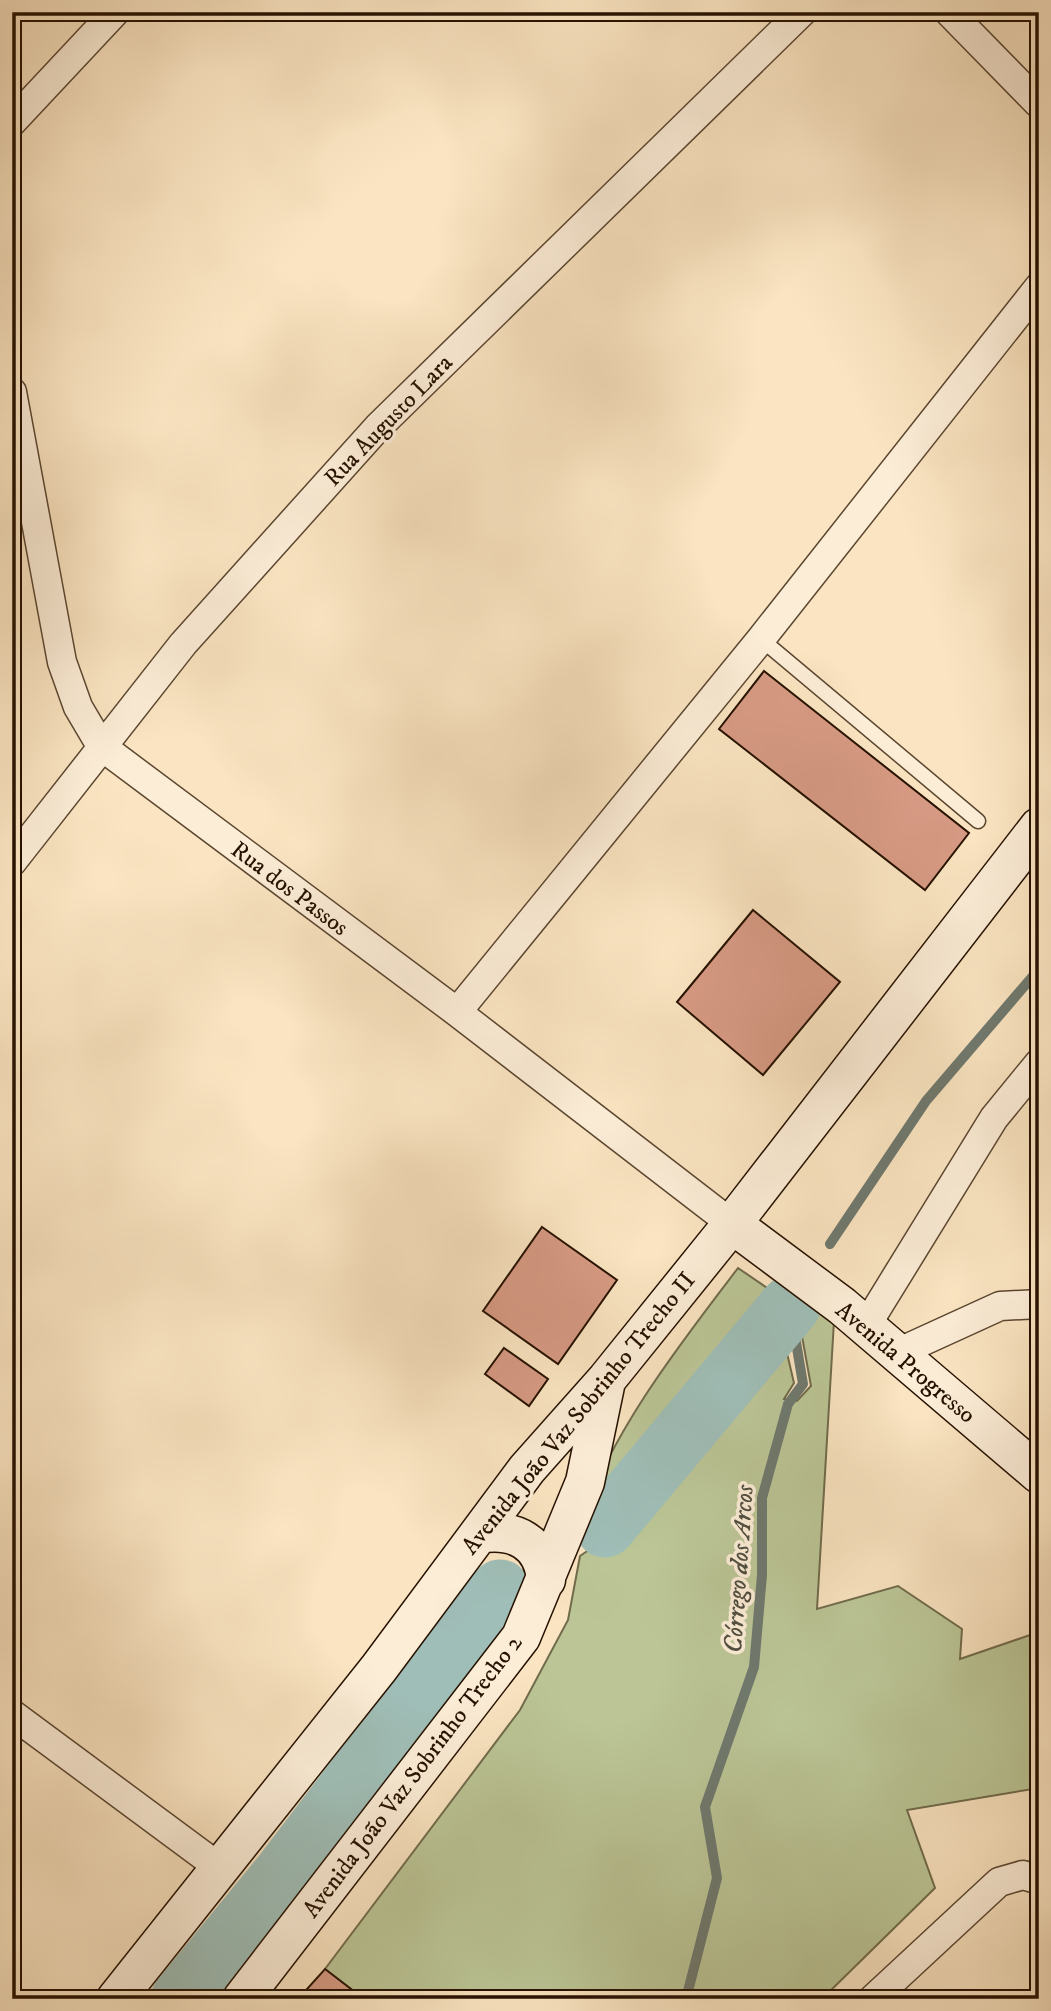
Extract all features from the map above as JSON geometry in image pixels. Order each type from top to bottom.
[{"type":"street","points":[[12,122],[115,12]]},
{"type":"street","name":"Rua Augusto Lara","points":[[12,862],[183,644],[378,426],[802,12]]},
{"type":"street","points":[[949,12],[1039,104]]},
{"type":"street","points":[[457,1012],[761,639],[1039,287]]},
{"type":"street","name":"Rua dos Passos","points":[[12,392],[62,662],[78,707],[101,746],[457,1012],[771,1252]]},
{"type":"street","name":"Avenida João Vaz Sobrinho Trecho II","points":[[116,1999],[379,1668],[527,1469],[607,1379],[732,1224],[1039,827]]},
{"type":"street","points":[[854,1316],[994,1118],[1039,1063]]},
{"type":"street","name":"Avenida Progresso","points":[[771,1252],[854,1316],[1039,1474]]},
{"type":"street","points":[[897,1353],[1000,1306],[1039,1304]]},
{"type":"street","name":"Avenida João Vaz Sobrinho Trecho 2","points":[[242,1999],[521,1637],[585,1482],[607,1379]]},
{"type":"street","points":[[479,1534],[509,1533],[530,1543],[545,1565],[546,1580]]},
{"type":"street","points":[[12,1714],[220,1868]]},
{"type":"street","points":[[873,1999],[999,1882],[1013,1876],[1037,1878]]},
{"type":"lane","points":[[761,639],[978,821]]},
{"type":"green space","points":[[738,1268],[773,1292],[604,1514],[578,1528],[592,1492],[627,1424],[669,1360]]},
{"type":"green space","points":[[814,1306],[834,1321],[817,1609],[898,1586],[962,1629],[960,1659],[1039,1632],[1039,1788],[907,1810],[935,1888],[822,1999],[364,1999],[325,1969],[520,1710],[568,1620],[580,1556],[628,1523],[698,1447],[783,1336],[794,1383],[784,1399],[797,1401],[811,1386],[801,1331]]},
{"type":"building","points":[[764,671],[969,833],[925,890],[719,729]]},
{"type":"building","points":[[753,910],[840,982],[763,1075],[677,1002]]},
{"type":"building","points":[[542,1227],[617,1280],[558,1364],[483,1311]]},
{"type":"building","points":[[504,1348],[548,1379],[529,1406],[485,1374]]},
{"type":"building","points":[[325,1969],[364,1999],[298,1999]]},
{"type":"waterway","name":"Córrego dos Arcos","points":[[830,1244],[926,1101],[1039,969]]},
{"type":"waterway","name":"Córrego dos Arcos","points":[[686,1999],[717,1878],[705,1807],[754,1667],[762,1575],[762,1498],[788,1404],[803,1384],[790,1306]]},
{"type":"waterway","points":[[605,1527],[790,1306]]},
{"type":"waterway","points":[[181,1999],[282,1876],[500,1590]]}]
